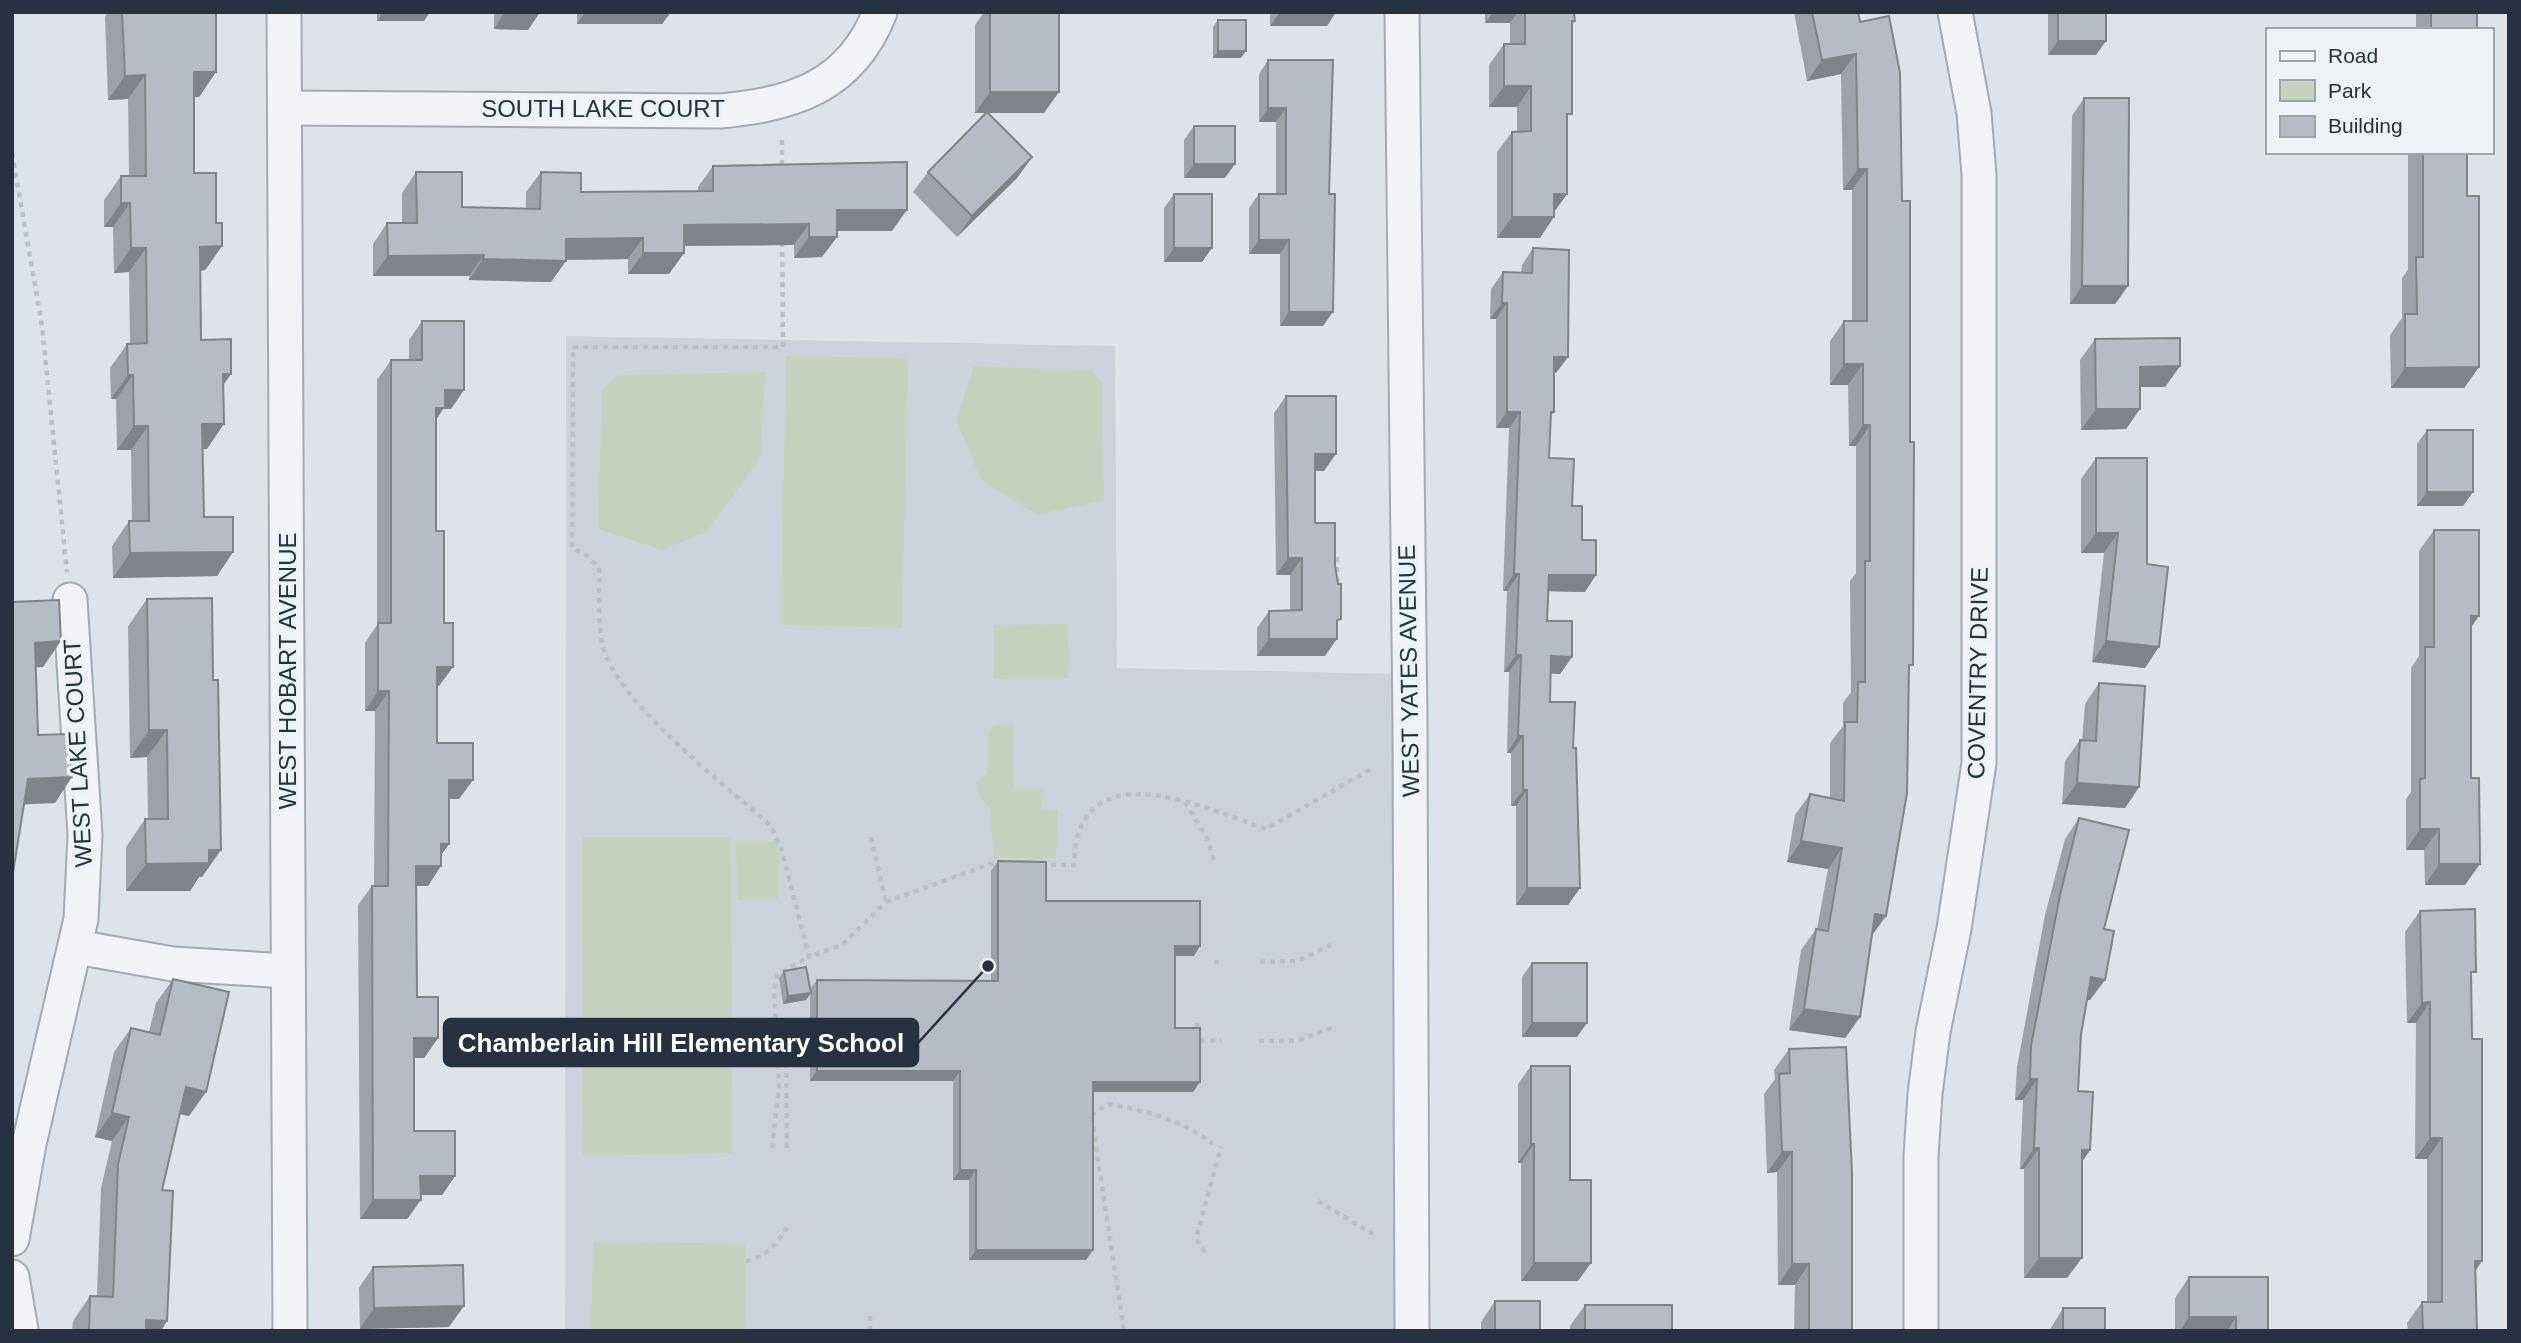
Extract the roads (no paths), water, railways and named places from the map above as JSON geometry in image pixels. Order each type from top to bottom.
[{"type":"street","name":"WEST HOBART AVENUE","points":[[284,12],[290,1331]]},
{"type":"street","name":"SOUTH LAKE COURT","points":[[285,108],[720,111],[762,107],[803,96],[839,72],[866,40],[880,12]]},
{"type":"street","name":"WEST YATES AVENUE","points":[[1402,12],[1410,724],[1412,1331]]},
{"type":"street","name":"COVENTRY DRIVE","points":[[1921,1331],[1921,1156],[1925,1094],[1979,763],[1979,175],[1974,113],[1955,12]]},
{"type":"street","name":"WEST LAKE COURT","points":[[12,1239],[29,1144],[76,947],[83,891],[85,835],[70,600]]},
{"type":"street","points":[[76,947],[173,964],[288,971]]},
{"type":"street","points":[[12,1277],[21,1330]]},
{"type":"place","name":"Chamberlain Hill Elementary School","points":[[988,966]]}]
